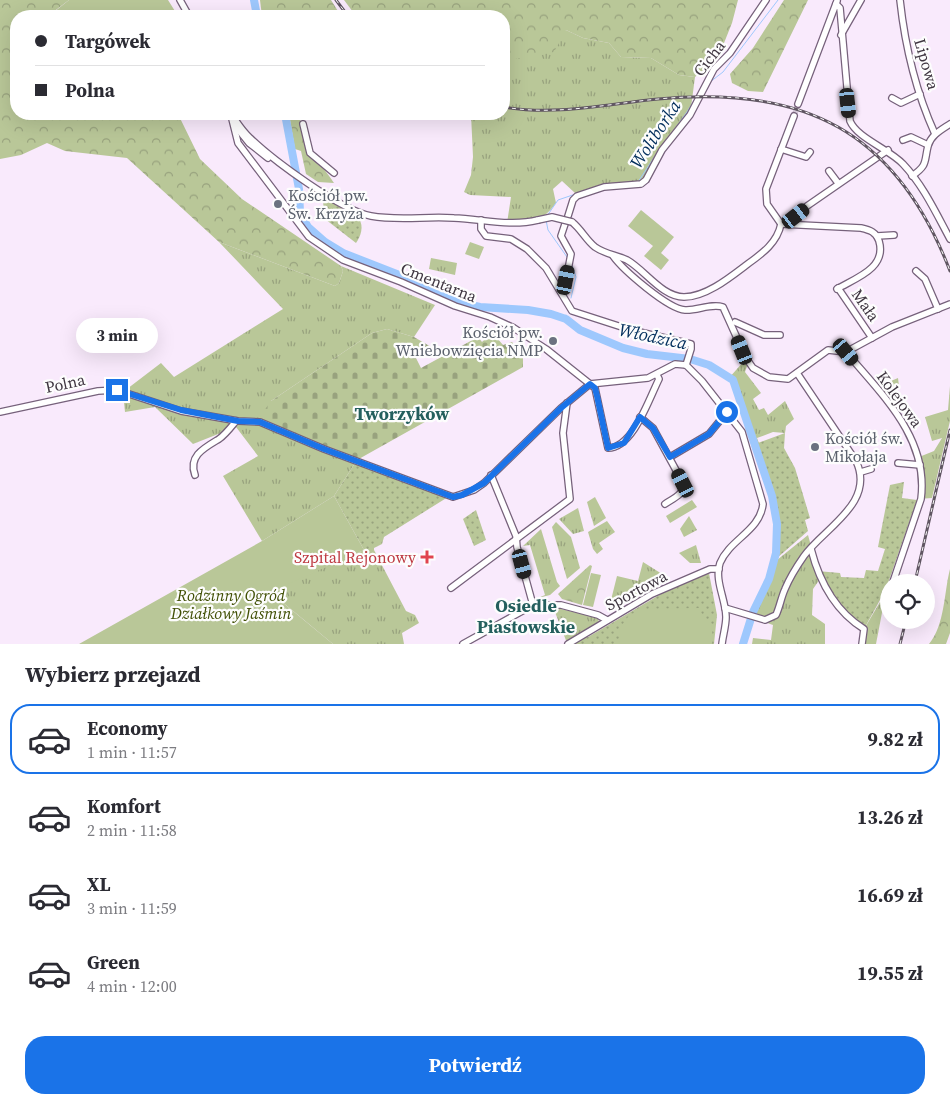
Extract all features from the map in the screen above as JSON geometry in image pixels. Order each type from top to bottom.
[{"type":"street","name":"Cicha","points":[[568,220],[573,200],[577,196],[604,188],[641,184],[646,180],[662,150],[690,115],[702,88],[714,69],[730,53],[766,0]]},
{"type":"street","points":[[841,36],[861,0]]},
{"type":"street","name":"Lipowa","points":[[900,0],[904,32],[914,75],[935,134]]},
{"type":"street","points":[[837,2],[840,8],[850,121],[858,132],[888,150],[912,176],[950,239]]},
{"type":"street","points":[[798,104],[837,2]]},
{"type":"street","points":[[892,98],[901,103],[920,94]]},
{"type":"street","points":[[233,120],[242,136],[258,150],[348,208],[373,216],[481,220],[516,224],[552,217],[568,220],[595,246],[613,256],[628,261],[675,295],[691,296],[721,282],[766,250],[779,232],[781,224],[765,196],[794,116]]},
{"type":"street","name":"Cmentarna","points":[[232,120],[235,138],[250,160],[284,201],[299,227],[327,250],[343,260],[514,328],[546,349],[590,384]]},
{"type":"street","points":[[234,120],[246,134],[284,165]]},
{"type":"street","points":[[304,124],[310,153],[334,173]]},
{"type":"street","points":[[912,176],[927,161],[928,146],[935,134],[950,124]]},
{"type":"street","points":[[903,140],[910,137],[928,146]]},
{"type":"street","points":[[781,149],[806,157],[810,152]]},
{"type":"street","points":[[258,150],[275,158]]},
{"type":"street","points":[[250,160],[251,154],[258,150]]},
{"type":"street","points":[[781,224],[796,216],[838,183],[888,150]]},
{"type":"street","points":[[829,171],[838,183]]},
{"type":"street","points":[[481,220],[481,229],[486,236],[520,243],[546,268],[559,287],[562,298],[572,311],[631,330],[690,344],[690,356],[686,364]]},
{"type":"street","points":[[559,287],[566,280],[569,267],[570,254],[560,236],[568,220]]},
{"type":"street","points":[[781,224],[861,228],[869,229],[877,236],[894,235]]},
{"type":"street","name":"Mała","points":[[872,338],[838,288],[871,270],[876,264],[881,248],[877,236]]},
{"type":"street","points":[[613,256],[676,308],[692,310],[714,306],[723,307],[742,350],[756,370],[773,378],[783,380],[803,370],[828,350],[836,349],[846,352],[872,338],[950,304]]},
{"type":"street","points":[[916,271],[925,279],[938,309]]},
{"type":"street","points":[[735,322],[764,335],[780,335]]},
{"type":"street","name":"Kolejowa","points":[[846,352],[892,405],[907,427],[918,453],[923,485],[921,499],[895,574]]},
{"type":"street","points":[[533,605],[516,536],[491,475],[567,403],[590,384],[648,378],[675,364],[686,364],[702,381],[742,432],[763,504],[762,514],[757,522],[725,556],[719,569],[725,608],[722,644]]},
{"type":"street","points":[[725,608],[765,620],[776,615],[790,580],[811,549],[844,516],[856,495],[861,472],[848,448],[821,411],[797,373]]},
{"type":"street","points":[[590,384],[595,388],[608,448],[624,443],[640,417],[659,379],[657,375]]},
{"type":"street","name":"Polna","points":[[0,412],[98,391],[117,390],[181,410],[236,421],[260,422],[448,497],[462,495],[474,490],[491,475]]},
{"type":"street","points":[[451,588],[516,542],[570,499],[564,433],[567,403]]},
{"type":"street","points":[[670,457],[709,434],[727,412]]},
{"type":"street","points":[[640,417],[653,428],[683,483],[684,489],[681,493],[665,504]]},
{"type":"street","points":[[195,475],[192,467],[195,457],[229,430],[236,421]]},
{"type":"street","points":[[898,463],[920,466]]},
{"type":"street","points":[[861,472],[870,469]]},
{"type":"street","points":[[811,549],[820,579],[850,620],[864,629],[862,644]]},
{"type":"street","name":"Sportowa","points":[[568,644],[652,594],[710,569],[719,569]]},
{"type":"street","points":[[463,644],[533,605],[561,605],[598,615],[607,620]]},
{"type":"green space","points":[[0,0],[69,0],[56,10],[10,10],[10,120],[181,120],[200,159],[242,199],[341,266],[343,271],[339,283],[335,286],[219,242],[127,158],[65,151],[47,143],[21,155],[0,159]]},
{"type":"green space","points":[[69,0],[168,0],[174,10],[56,10]]},
{"type":"green space","points":[[260,0],[331,0],[337,10],[261,10]]},
{"type":"green space","points":[[344,0],[738,0],[732,23],[718,58],[695,77],[679,75],[651,58],[621,57],[609,43],[583,38],[566,30],[554,52],[510,60],[510,10],[352,10]]},
{"type":"green space","points":[[784,0],[808,0],[763,92],[748,91],[732,83],[730,74],[753,48]]},
{"type":"green space","points":[[566,30],[583,38],[609,43],[621,57],[651,58],[679,75],[695,77],[690,115],[641,184],[575,193],[562,181],[553,189],[556,203],[545,215],[535,220],[507,223],[511,197],[470,195],[464,192],[471,175],[473,157],[471,120],[510,120],[510,58]]},
{"type":"green space","points":[[290,120],[300,120],[303,136],[311,152],[334,183],[318,182],[306,174],[301,151],[295,149]]},
{"type":"green space","points":[[325,198],[359,219],[361,231],[356,243],[325,219],[323,202]]},
{"type":"green space","points":[[641,210],[674,237],[661,253],[669,260],[661,270],[644,256],[653,246],[628,226]]},
{"type":"green space","points":[[219,242],[335,286],[339,283],[343,271],[341,266],[435,305],[414,337],[387,329],[372,333],[271,401],[357,460],[334,496],[262,541],[223,476],[258,456],[236,427],[193,444],[155,407],[125,412],[123,392],[161,363],[174,377],[283,309]]},
{"type":"green space","points":[[470,242],[484,247],[479,259],[465,254]]},
{"type":"green space","points":[[431,258],[457,263],[455,275],[429,269]]},
{"type":"green space","points":[[387,329],[414,337],[433,348],[416,358],[421,368],[478,337],[482,342],[492,332],[503,345],[512,342],[523,355],[523,367],[357,460],[259,418],[271,401],[372,333]]},
{"type":"green space","points":[[744,361],[747,366],[745,372],[761,393],[753,399],[759,410],[764,408],[768,415],[785,401],[794,419],[786,426],[785,433],[773,432],[757,438],[769,470],[776,498],[779,526],[777,560],[808,535],[820,579],[813,589],[812,615],[825,624],[825,644],[752,644],[753,638],[771,640],[773,625],[752,618],[773,562],[777,534],[771,491],[765,469],[737,386],[729,378]]},
{"type":"green space","points":[[898,378],[899,386],[887,395],[881,387],[887,380],[891,381]]},
{"type":"green space","points":[[950,386],[950,421],[932,498],[918,499],[921,475],[919,457],[934,451],[942,438],[932,441],[925,417],[948,410]]},
{"type":"green space","points":[[785,433],[784,448],[795,468],[810,518],[805,520],[808,531],[777,558],[777,524],[772,496],[755,444]]},
{"type":"green space","points":[[357,460],[448,497],[384,537],[382,544],[374,548],[374,550],[364,550],[334,496]]},
{"type":"green space","points":[[904,482],[902,498],[917,500],[891,574],[880,574],[880,600],[864,629],[850,620],[817,571],[840,573],[841,577],[864,578],[866,570],[878,571],[885,549],[878,547],[890,485]]},
{"type":"green space","name":"Rodzinny Ogród Działkowy Jaśmin","points":[[334,496],[364,550],[270,592],[333,644],[79,644],[262,541]]},
{"type":"green space","points":[[595,497],[606,518],[594,526],[587,502]]},
{"type":"green space","points":[[692,500],[697,507],[670,523],[666,516]]},
{"type":"green space","points":[[578,508],[584,531],[573,534],[559,519]]},
{"type":"green space","points":[[476,510],[486,540],[474,546],[463,519]]},
{"type":"green space","points":[[689,516],[697,530],[684,537],[680,529]]},
{"type":"green space","points":[[607,521],[615,532],[599,543],[603,549],[597,554],[593,549],[588,532]]},
{"type":"green space","points":[[556,522],[571,537],[580,568],[567,579],[552,527]]},
{"type":"green space","points":[[541,529],[557,582],[560,586],[550,595],[538,598],[545,595],[530,545],[523,546]]},
{"type":"green space","points":[[696,545],[701,563],[690,563],[679,553]]},
{"type":"green space","points":[[364,550],[374,550],[406,611],[415,615],[419,623],[402,633],[404,644],[333,644],[269,591]]},
{"type":"green space","points":[[643,562],[670,579],[608,612],[617,576],[638,581]]},
{"type":"green space","points":[[590,565],[592,566],[582,605],[562,599],[558,594]]},
{"type":"green space","points":[[950,569],[950,633],[946,644],[929,644],[941,618]]},
{"type":"green space","points":[[591,573],[601,575],[593,607],[583,605]]},
{"type":"green space","points":[[709,573],[717,615],[714,644],[568,644],[588,637],[666,591]]},
{"type":"green space","points":[[880,602],[880,623],[876,644],[862,644],[864,629]]},
{"type":"green space","points":[[553,607],[598,618],[599,622],[567,643]]},
{"type":"green space","points":[[700,608],[712,630],[712,644],[619,644],[620,628],[630,614],[635,613],[635,609]]},
{"type":"waterway","name":"Włodzica","points":[[254,0],[256,10]]},
{"type":"waterway","name":"Woliborka","points":[[710,82],[723,72],[778,0]]},
{"type":"waterway","name":"Woliborka","points":[[669,137],[701,89]]},
{"type":"waterway","name":"Włodzica","points":[[286,120],[299,189],[300,213],[308,227],[325,242],[343,253],[407,278],[457,302],[480,307],[528,310],[551,314],[566,319],[580,330],[623,348],[647,354],[690,359],[709,365],[733,380],[772,496],[777,524],[776,553],[769,579],[753,612],[743,644]]},
{"type":"waterway","name":"Woliborka","points":[[638,182],[659,150]]},
{"type":"waterway","name":"Woliborka","points":[[547,216],[558,200],[599,186]]},
{"type":"waterway","name":"Woliborka","points":[[546,220],[548,230],[567,257]]},
{"type":"waterway","name":"Woliborka","points":[[571,298],[576,277],[572,265]]},
{"type":"tunnel","points":[[794,116],[798,104]]},
{"type":"railway","points":[[336,0],[344,10]]},
{"type":"railway","points":[[510,108],[562,110],[658,99],[710,97],[758,100],[800,110],[838,127],[872,151],[902,183],[928,223],[950,271]]},
{"type":"railway","points":[[917,574],[950,430]]},
{"type":"railway","points":[[900,644],[904,629]]},
{"type":"place","name":"Kościół pw. Św. Krzyża","points":[[278,204]]},
{"type":"place","name":"Kościół pw. Wniebowzięcia NMP","points":[[553,341]]},
{"type":"place","name":"Kościół św. Mikołaja","points":[[815,447]]},
{"type":"place","name":"Szpital Rejonowy","points":[[427,557]]},
{"type":"district","name":"Tworzyków","points":[[402,413]]},
{"type":"district","name":"Osiedle Piastowskie","points":[[526,615]]},
{"type":"route","points":[[117,390],[181,410],[238,421],[260,422],[448,497],[462,495],[478,488],[561,408],[590,384],[595,388],[608,448],[620,446],[624,443],[640,417],[653,428],[670,457],[709,434],[716,428],[727,412]]}]
